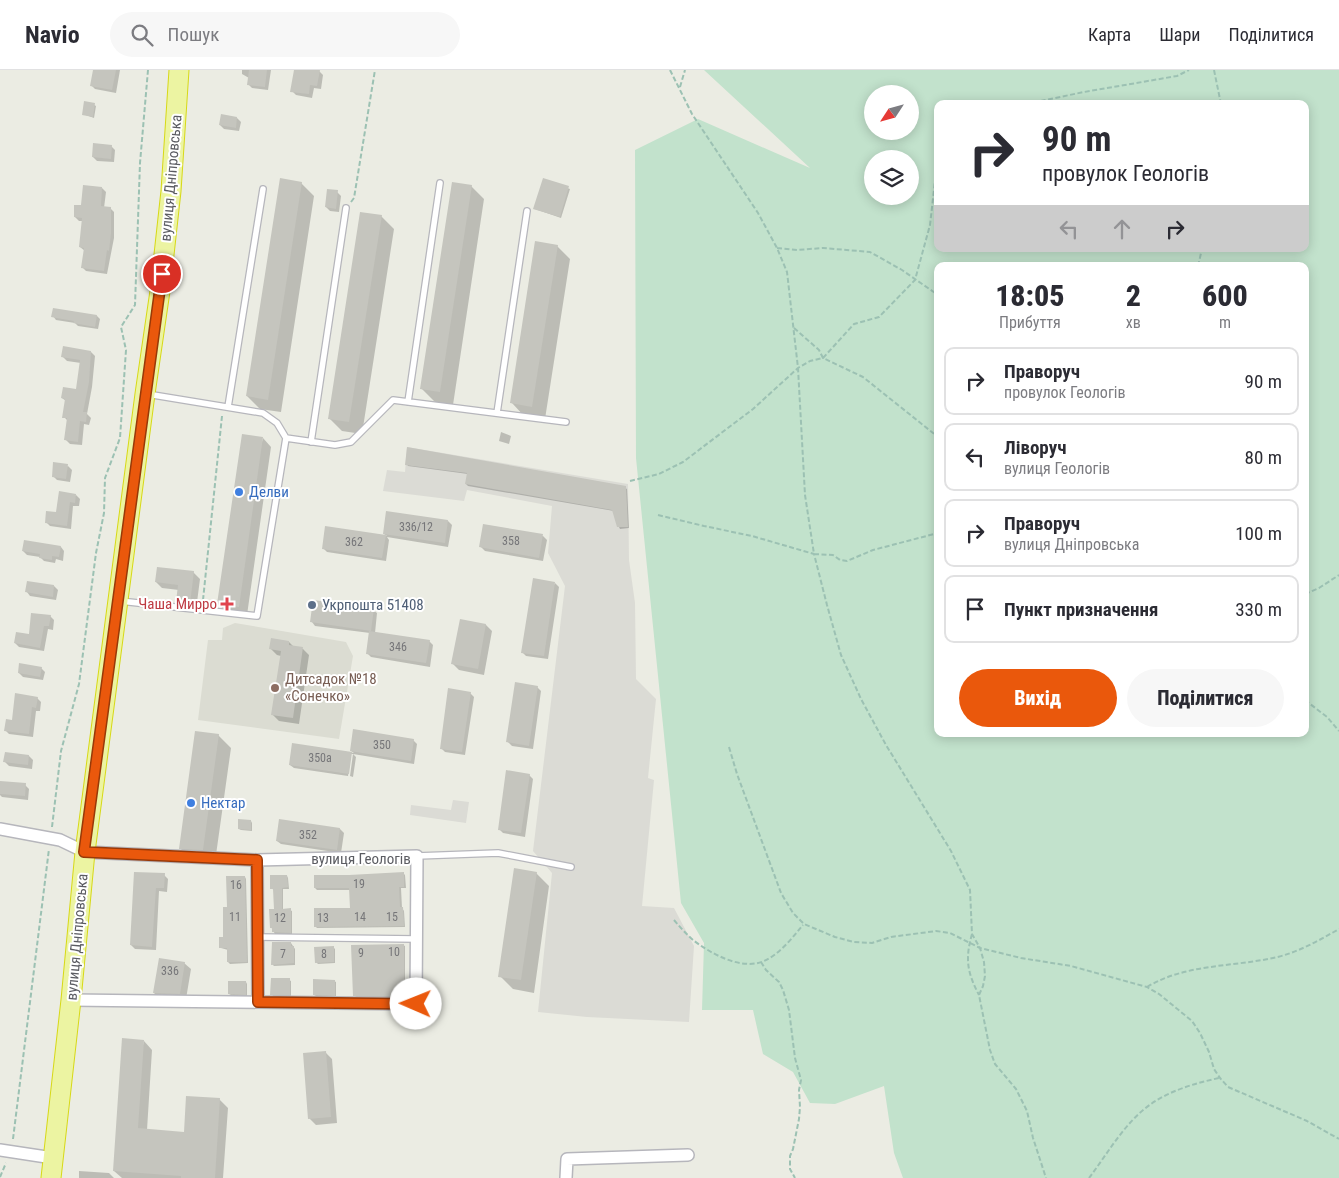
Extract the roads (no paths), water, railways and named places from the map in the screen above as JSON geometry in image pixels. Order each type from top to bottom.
[{"type":"highway","name":"вулиця Дніпровська","points":[[51,1178],[71,1000],[84,852],[172,190],[179,70]]},
{"type":"street","points":[[0,829],[60,840],[84,852]]},
{"type":"street","name":"вулиця Геологів","points":[[71,1000],[416,1004],[417,856],[257,860],[84,852]]},
{"type":"street","points":[[257,860],[258,1002]]},
{"type":"street","points":[[6,1151],[54,1158]]},
{"type":"street","points":[[566,1178],[567,1159],[688,1155]]},
{"type":"lane","points":[[408,402],[440,183]]},
{"type":"lane","points":[[226,407],[262,189]]},
{"type":"lane","points":[[311,442],[346,208]]},
{"type":"lane","points":[[497,413],[527,211]]},
{"type":"lane","points":[[117,600],[257,616],[286,438],[277,423],[263,413],[145,394]]},
{"type":"lane","points":[[286,438],[335,445],[352,442],[393,400],[566,422]]},
{"type":"lane","points":[[417,856],[498,853],[571,867]]},
{"type":"lane","points":[[257,937],[416,939]]},
{"type":"place","name":"Делви","points":[[239,492]]},
{"type":"place","name":"Чаша Мирро","points":[[227,604]]},
{"type":"place","name":"Укрпошта 51408","points":[[312,605]]},
{"type":"place","name":"Дитсадок №18 «Сонечко»","points":[[275,688]]},
{"type":"place","name":"Нектар","points":[[191,803]]}]
